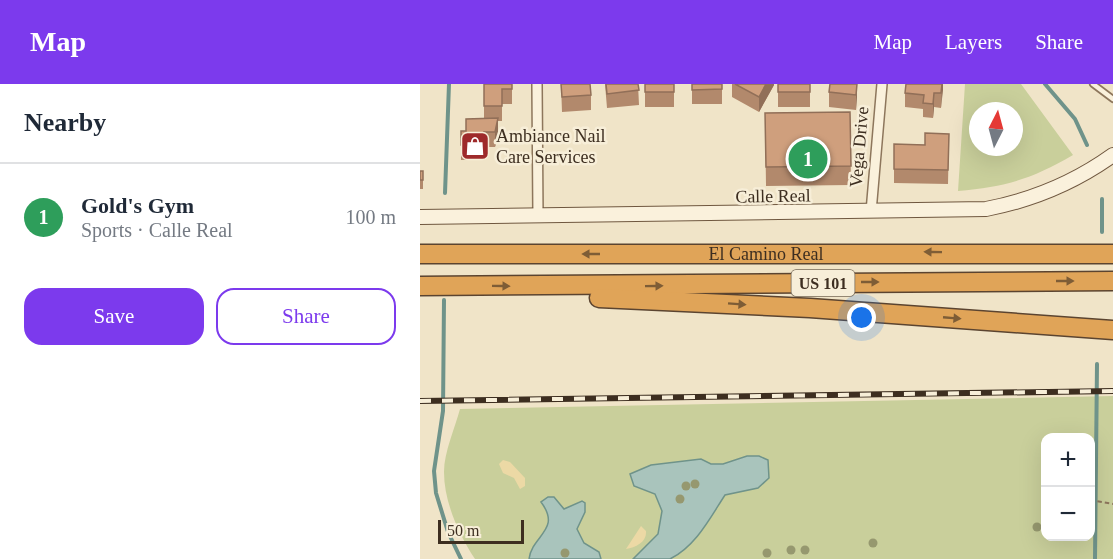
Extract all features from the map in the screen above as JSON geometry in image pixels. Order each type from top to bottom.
[{"type":"highway","name":"El Camino Real","points":[[420,254],[1113,254]]},
{"type":"highway","name":"El Camino Real","points":[[420,286],[1113,281]]},
{"type":"highway","points":[[532,286],[578,296],[799,308],[1113,330]]},
{"type":"main road","name":"Calle Real","points":[[420,218],[986,210],[1019,203],[1062,186],[1113,155]]},
{"type":"street","points":[[537,84],[538,217]]},
{"type":"street","name":"Vega Drive","points":[[871,212],[882,84]]},
{"type":"lane","points":[[1093,84],[1113,99]]},
{"type":"path","points":[[1095,501],[1113,504]]},
{"type":"green space","points":[[965,84],[1021,84],[1073,155],[1031,176],[990,187],[958,191]]},
{"type":"green space","points":[[1113,396],[1113,559],[475,559],[463,540],[447,495],[444,472],[450,440],[460,409]]},
{"type":"sand","points":[[503,460],[510,462],[525,478],[525,486],[520,489],[514,478],[503,473],[499,464]]},
{"type":"sand","points":[[641,526],[646,531],[645,538],[637,545],[626,549]]},
{"type":"water","points":[[747,456],[759,456],[768,460],[769,478],[758,488],[725,495],[695,539],[670,559],[633,559],[658,534],[662,511],[655,494],[634,486],[630,474],[651,465],[701,459],[711,464],[723,464]]},
{"type":"water","points":[[548,497],[554,497],[564,509],[582,501],[585,503],[585,512],[577,529],[584,543],[599,552],[601,559],[529,559],[531,551],[547,526],[547,512],[541,502]]},
{"type":"building","points":[[484,84],[512,84],[512,89],[502,89],[502,106],[484,106]]},
{"type":"building","points":[[561,84],[590,84],[591,95],[562,97]]},
{"type":"building","points":[[606,84],[638,84],[639,90],[607,94]]},
{"type":"building","points":[[645,84],[674,84],[674,92],[645,92]]},
{"type":"building","points":[[692,84],[722,84],[722,89],[692,90]]},
{"type":"building","points":[[735,84],[766,84],[759,97]]},
{"type":"building","points":[[778,84],[810,84],[810,92],[778,92]]},
{"type":"building","points":[[830,84],[857,84],[856,95],[829,92]]},
{"type":"building","points":[[906,84],[942,84],[941,93],[934,93],[933,104],[923,103],[924,95],[905,93]]},
{"type":"building","points":[[850,112],[851,166],[766,167],[765,113]]},
{"type":"building","points":[[498,118],[495,132],[484,132],[484,145],[461,145],[461,131],[466,131],[466,119]]},
{"type":"building","points":[[925,133],[949,134],[948,170],[894,169],[894,144],[925,145]]},
{"type":"building","points":[[420,171],[423,171],[423,180],[420,180]]},
{"type":"waterway","points":[[445,193],[449,84]]},
{"type":"waterway","points":[[1045,84],[1075,119],[1087,145]]},
{"type":"waterway","points":[[1102,199],[1102,232]]},
{"type":"waterway","points":[[444,300],[443,411],[434,471],[436,493],[448,532],[461,559]]},
{"type":"waterway","points":[[1095,559],[1097,364]]},
{"type":"railway","points":[[420,401],[1113,391]]},
{"type":"place","name":"Ambiance Nail Care Services","points":[[475,146]]},
{"type":"place","name":"Gold's Gym","points":[[808,159]]}]
